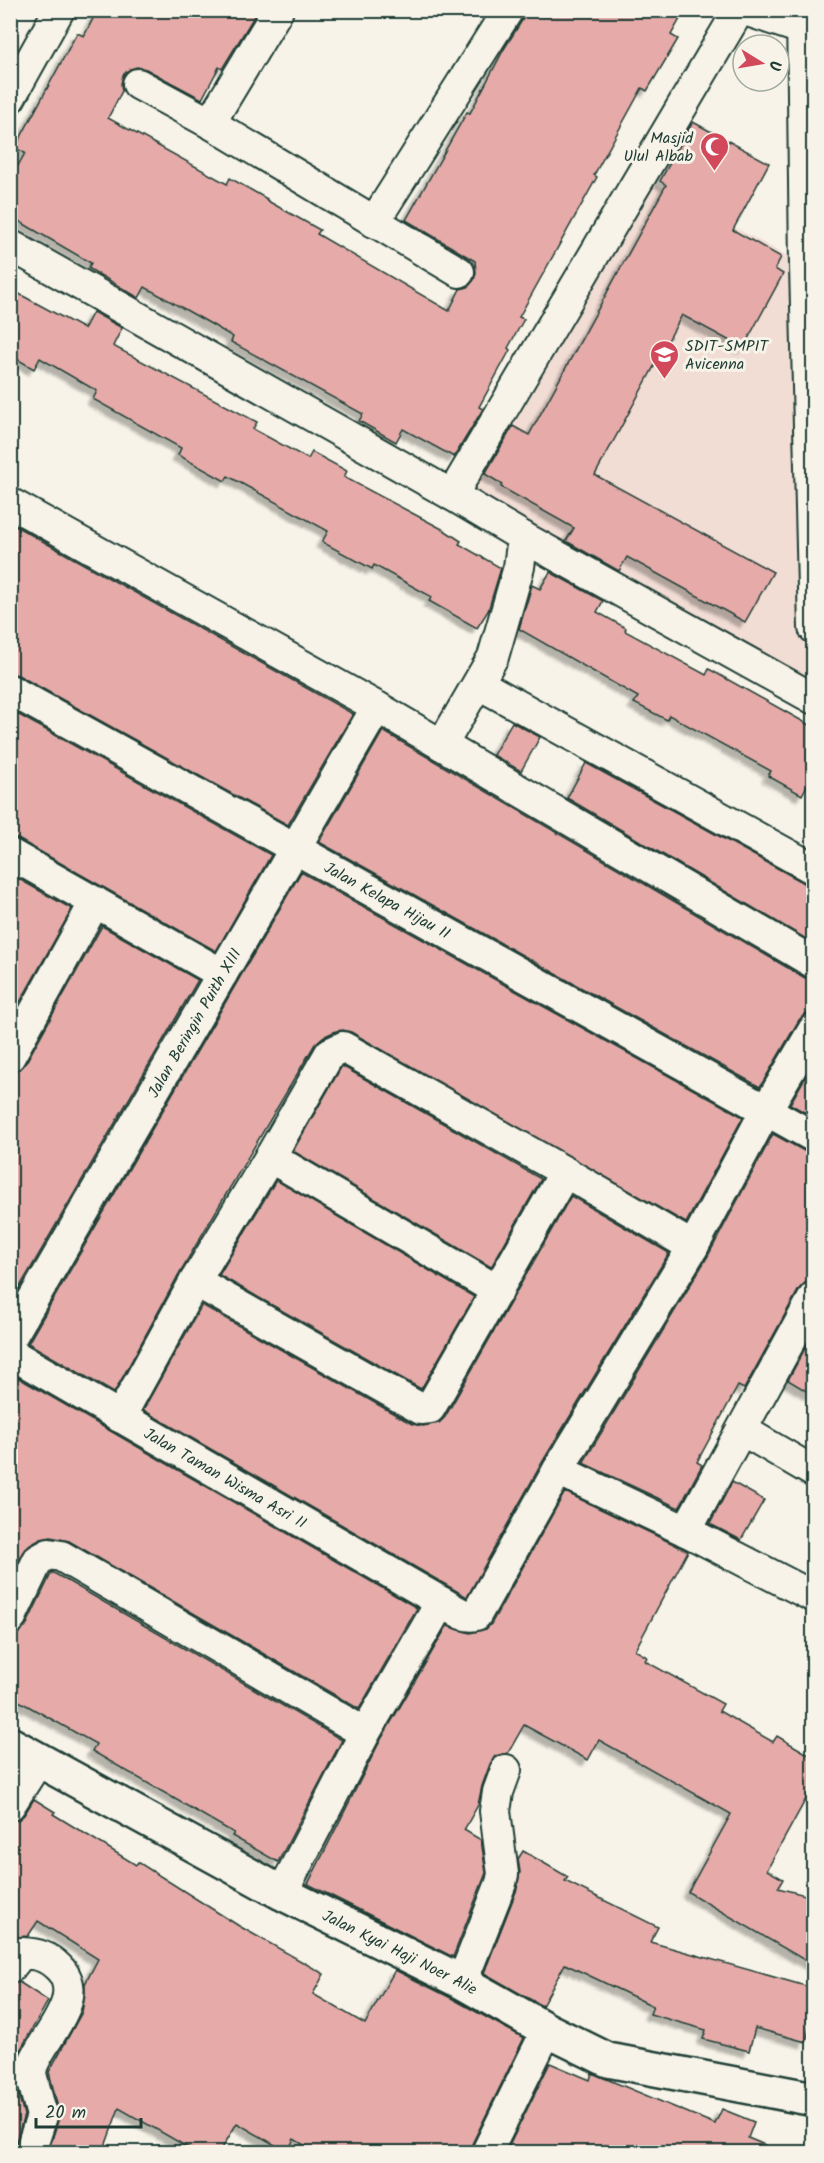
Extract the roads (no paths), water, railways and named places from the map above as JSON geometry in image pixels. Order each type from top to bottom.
[{"type":"street","points":[[10,98],[59,10]]},
{"type":"street","points":[[210,123],[278,10]]},
{"type":"street","points":[[374,222],[508,10]]},
{"type":"street","points":[[452,495],[739,10]]},
{"type":"street","points":[[745,10],[802,20],[808,197],[813,628]]},
{"type":"street","points":[[138,84],[210,123],[459,272]]},
{"type":"street","points":[[10,244],[523,537],[813,699]]},
{"type":"street","points":[[10,503],[377,707],[813,963]]},
{"type":"street","points":[[442,745],[485,672],[519,567],[523,537]]},
{"type":"street","points":[[485,672],[813,869]]},
{"type":"street","name":"Jalan Kelapa Hijau II","points":[[10,690],[813,1137]]},
{"type":"street","name":"Jalan Beringin Puith XIII","points":[[10,1339],[377,707]]},
{"type":"street","points":[[10,854],[222,974]]},
{"type":"street","points":[[10,1056],[20,1014],[95,902]]},
{"type":"street","points":[[813,1029],[766,1110],[693,1247],[558,1470],[813,1597]]},
{"type":"street","points":[[120,1417],[195,1281],[330,1053],[343,1047],[693,1247]]},
{"type":"street","points":[[270,1157],[498,1291]]},
{"type":"street","points":[[195,1281],[421,1409],[429,1408],[565,1172]]},
{"type":"street","points":[[686,1532],[811,1306]]},
{"type":"street","name":"Jalan Taman Wisma Asri II","points":[[10,1353],[441,1602],[471,1617],[476,1615],[558,1470]]},
{"type":"street","points":[[742,1430],[813,1472]]},
{"type":"street","points":[[10,1619],[38,1560],[49,1554],[61,1556],[365,1733]]},
{"type":"street","points":[[282,1893],[365,1733],[441,1602]]},
{"type":"street","points":[[10,1805],[24,1752]]},
{"type":"street","name":"Jalan Kyai Haji Noer Alie","points":[[24,1752],[282,1893],[462,1982],[547,2030],[608,2060],[813,2099]]},
{"type":"street","points":[[462,1982],[503,1874],[495,1811],[498,1792],[506,1770]]},
{"type":"street","points":[[10,1968],[22,1953],[40,1955],[48,1958],[61,1970],[70,1988],[67,2003],[32,2067],[31,2074],[42,2116],[30,2152]]},
{"type":"street","points":[[487,2152],[547,2030]]},
{"type":"place","name":"Masjid Ulul Albab","points":[[714,172]]},
{"type":"place","name":"SDIT-SMPIT Avicenna","points":[[664,380]]}]
